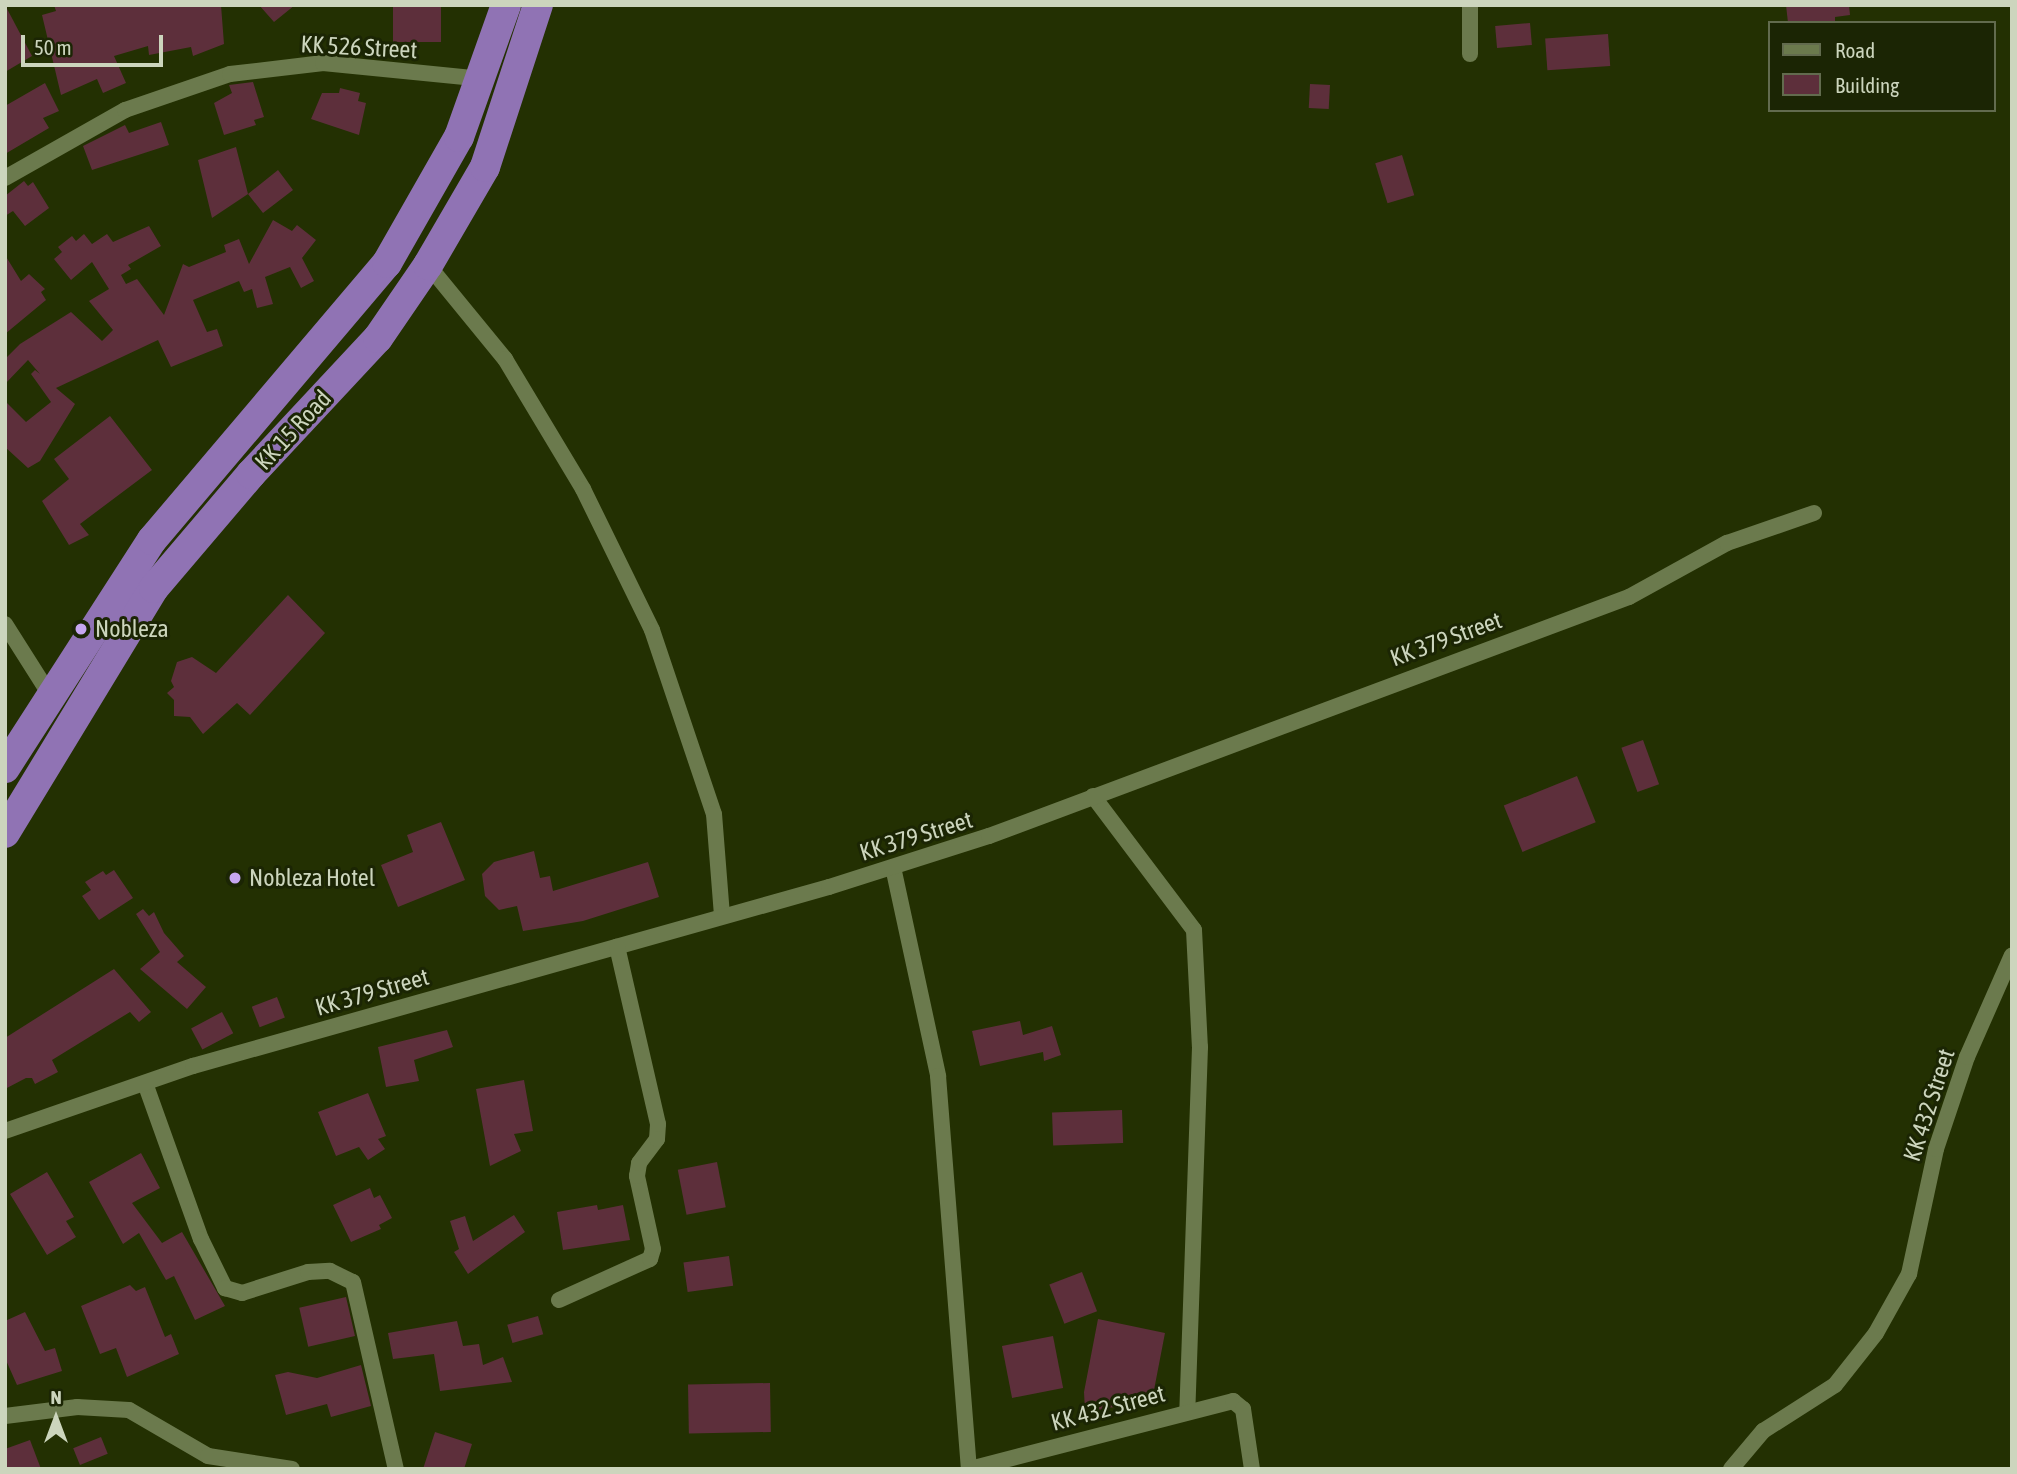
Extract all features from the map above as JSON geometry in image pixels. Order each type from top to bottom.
[{"type":"highway","name":"KK 15 Road","points":[[5,768],[152,540],[387,264],[459,137],[482,79],[506,5]]},
{"type":"highway","name":"KK 15 Road","points":[[5,833],[154,588],[251,474],[378,338],[428,265],[485,167],[538,5]]},
{"type":"street","points":[[1470,5],[1470,54]]},
{"type":"street","name":"KK 526 Street","points":[[5,178],[125,110],[230,74],[323,63],[482,79]]},
{"type":"street","points":[[428,265],[505,359],[583,488],[652,630],[714,814],[722,916]]},
{"type":"street","name":"KK 379 Street","points":[[5,1131],[145,1083],[893,867],[989,836],[1629,597],[1727,543],[1814,513]]},
{"type":"street","points":[[5,624],[50,695]]},
{"type":"street","points":[[1093,796],[1194,930],[1200,1047],[1187,1410]]},
{"type":"street","points":[[893,867],[938,1076],[969,1469]]},
{"type":"street","points":[[559,1300],[650,1259],[653,1249],[637,1176],[639,1163],[657,1139],[658,1124],[617,947]]},
{"type":"street","name":"KK 432 Street","points":[[1731,1469],[1763,1431],[1835,1385],[1876,1333],[1909,1275],[1936,1149],[1967,1057],[2012,955]]},
{"type":"street","points":[[145,1083],[201,1239],[225,1288],[242,1293],[308,1272],[330,1271],[353,1282],[396,1469]]},
{"type":"street","name":"KK 432 Street","points":[[969,1469],[1187,1410],[1233,1401],[1243,1409],[1252,1469]]},
{"type":"street","points":[[5,1416],[77,1407],[129,1410],[208,1456],[292,1469]]},
{"type":"building","points":[[5,5],[32,56],[5,72]]},
{"type":"building","points":[[54,5],[221,5],[224,44],[193,56],[191,47],[149,55],[148,46],[114,56],[126,83],[103,93],[97,79],[61,95],[42,15],[56,11]]},
{"type":"building","points":[[259,5],[295,5],[274,22]]},
{"type":"building","points":[[393,5],[441,5],[441,42],[393,42]]},
{"type":"building","points":[[1786,5],[1849,5],[1850,15],[1835,17],[1835,21],[1788,21]]},
{"type":"building","points":[[1530,23],[1532,45],[1497,48],[1495,26]]},
{"type":"building","points":[[1608,34],[1610,66],[1547,70],[1545,38]]},
{"type":"building","points":[[253,82],[264,117],[254,120],[256,125],[224,135],[214,103],[232,93],[229,85]]},
{"type":"building","points":[[45,83],[59,111],[43,118],[49,128],[5,154],[5,106]]},
{"type":"building","points":[[1310,84],[1330,85],[1329,109],[1309,108]]},
{"type":"building","points":[[340,88],[360,93],[358,101],[366,103],[359,135],[311,119],[322,93],[339,93]]},
{"type":"building","points":[[161,122],[169,145],[92,170],[83,146],[125,125],[129,133]]},
{"type":"building","points":[[236,147],[248,194],[212,218],[198,160]]},
{"type":"building","points":[[1402,155],[1414,195],[1388,203],[1375,163]]},
{"type":"building","points":[[278,170],[293,190],[263,213],[248,194]]},
{"type":"building","points":[[24,181],[28,186],[33,182],[49,208],[25,226],[13,211],[5,216],[5,196]]},
{"type":"building","points":[[273,220],[292,231],[297,225],[316,240],[302,258],[314,281],[301,288],[290,267],[265,277],[273,304],[257,308],[252,289],[244,292],[239,281],[193,300],[207,332],[217,329],[223,346],[171,367],[158,340],[56,388],[75,404],[40,461],[28,468],[5,447],[5,401],[26,422],[51,402],[31,374],[35,370],[40,374],[28,360],[5,384],[5,359],[20,344],[71,312],[102,341],[113,330],[89,301],[109,289],[92,262],[71,280],[54,259],[62,252],[58,247],[72,236],[76,241],[84,234],[92,244],[107,234],[113,242],[149,226],[161,246],[128,265],[131,269],[121,275],[126,284],[137,279],[164,315],[183,264],[189,267],[226,252],[224,245],[239,239],[249,264]]},
{"type":"building","points":[[5,255],[21,281],[29,274],[45,289],[41,292],[46,300],[5,334]]},
{"type":"building","points":[[110,416],[152,470],[80,524],[89,535],[69,545],[42,501],[69,479],[54,459]]},
{"type":"building","points":[[288,595],[325,633],[250,715],[237,703],[203,734],[190,717],[174,716],[174,700],[167,693],[174,687],[171,681],[177,662],[192,657],[216,673]]},
{"type":"building","points":[[1643,740],[1659,784],[1637,792],[1621,748]]},
{"type":"building","points":[[1577,776],[1596,822],[1522,852],[1504,806]]},
{"type":"building","points":[[441,822],[465,880],[398,907],[381,865],[413,852],[407,835]]},
{"type":"building","points":[[534,851],[540,878],[550,876],[553,891],[648,862],[659,897],[583,921],[523,931],[517,906],[499,910],[485,896],[482,874],[494,862]]},
{"type":"building","points":[[114,870],[133,898],[99,920],[82,896],[91,890],[85,882],[103,871],[106,875]]},
{"type":"building","points":[[143,909],[149,916],[154,912],[164,933],[184,956],[177,962],[206,987],[187,1009],[140,969],[160,952],[136,914]]},
{"type":"building","points":[[114,969],[151,1012],[139,1022],[130,1012],[52,1060],[58,1072],[35,1084],[32,1078],[26,1078],[5,1089],[5,1038]]},
{"type":"building","points":[[277,997],[285,1018],[260,1027],[252,1007]]},
{"type":"building","points":[[222,1012],[233,1033],[202,1050],[191,1028]]},
{"type":"building","points":[[1020,1021],[1023,1035],[1052,1026],[1061,1055],[1044,1061],[1043,1052],[980,1066],[972,1031]]},
{"type":"building","points":[[447,1030],[453,1047],[414,1060],[419,1081],[386,1087],[378,1047]]},
{"type":"building","points":[[524,1080],[533,1131],[514,1134],[521,1151],[490,1166],[476,1089]]},
{"type":"building","points":[[368,1093],[386,1136],[378,1139],[385,1149],[368,1160],[359,1147],[336,1156],[318,1112]]},
{"type":"building","points":[[1122,1110],[1123,1143],[1053,1145],[1052,1112]]},
{"type":"building","points":[[141,1153],[160,1188],[132,1203],[162,1243],[182,1232],[225,1306],[195,1320],[174,1276],[166,1280],[139,1233],[123,1244],[89,1182]]},
{"type":"building","points":[[717,1162],[726,1207],[687,1215],[678,1170]]},
{"type":"building","points":[[47,1172],[74,1217],[66,1221],[76,1237],[47,1255],[10,1194]]},
{"type":"building","points":[[370,1188],[374,1198],[380,1195],[392,1218],[379,1225],[381,1229],[351,1242],[333,1205]]},
{"type":"building","points":[[597,1205],[598,1210],[623,1205],[630,1240],[563,1250],[557,1212]]},
{"type":"building","points":[[514,1215],[525,1232],[468,1274],[454,1252],[459,1249],[450,1221],[465,1216],[473,1241]]},
{"type":"building","points":[[729,1256],[733,1286],[688,1292],[683,1262]]},
{"type":"building","points":[[1082,1272],[1097,1311],[1064,1324],[1049,1285]]},
{"type":"building","points":[[130,1285],[136,1291],[145,1287],[165,1337],[171,1334],[179,1354],[127,1377],[116,1348],[100,1354],[81,1306]]},
{"type":"building","points":[[346,1297],[355,1336],[308,1347],[299,1308]]},
{"type":"building","points":[[25,1312],[45,1351],[55,1348],[62,1371],[17,1385],[5,1358],[5,1321]]},
{"type":"building","points":[[538,1316],[543,1334],[512,1343],[507,1325]]},
{"type":"building","points":[[1098,1319],[1165,1333],[1154,1390],[1156,1400],[1085,1412],[1084,1392]]},
{"type":"building","points":[[457,1321],[463,1346],[479,1344],[483,1365],[503,1357],[512,1382],[440,1391],[434,1354],[393,1359],[388,1333]]},
{"type":"building","points":[[1053,1336],[1063,1388],[1012,1398],[1002,1346]]},
{"type":"building","points":[[361,1365],[371,1406],[331,1417],[327,1404],[286,1415],[275,1375],[288,1372],[317,1378]]},
{"type":"building","points":[[770,1383],[771,1432],[689,1433],[688,1384]]},
{"type":"building","points":[[435,1432],[472,1444],[464,1469],[423,1469]]},
{"type":"building","points":[[101,1437],[108,1454],[80,1465],[73,1448]]},
{"type":"building","points":[[30,1440],[41,1469],[5,1469],[5,1449]]},
{"type":"place","name":"Nobleza","points":[[81,629]]},
{"type":"place","name":"Nobleza Hotel","points":[[235,878]]}]
